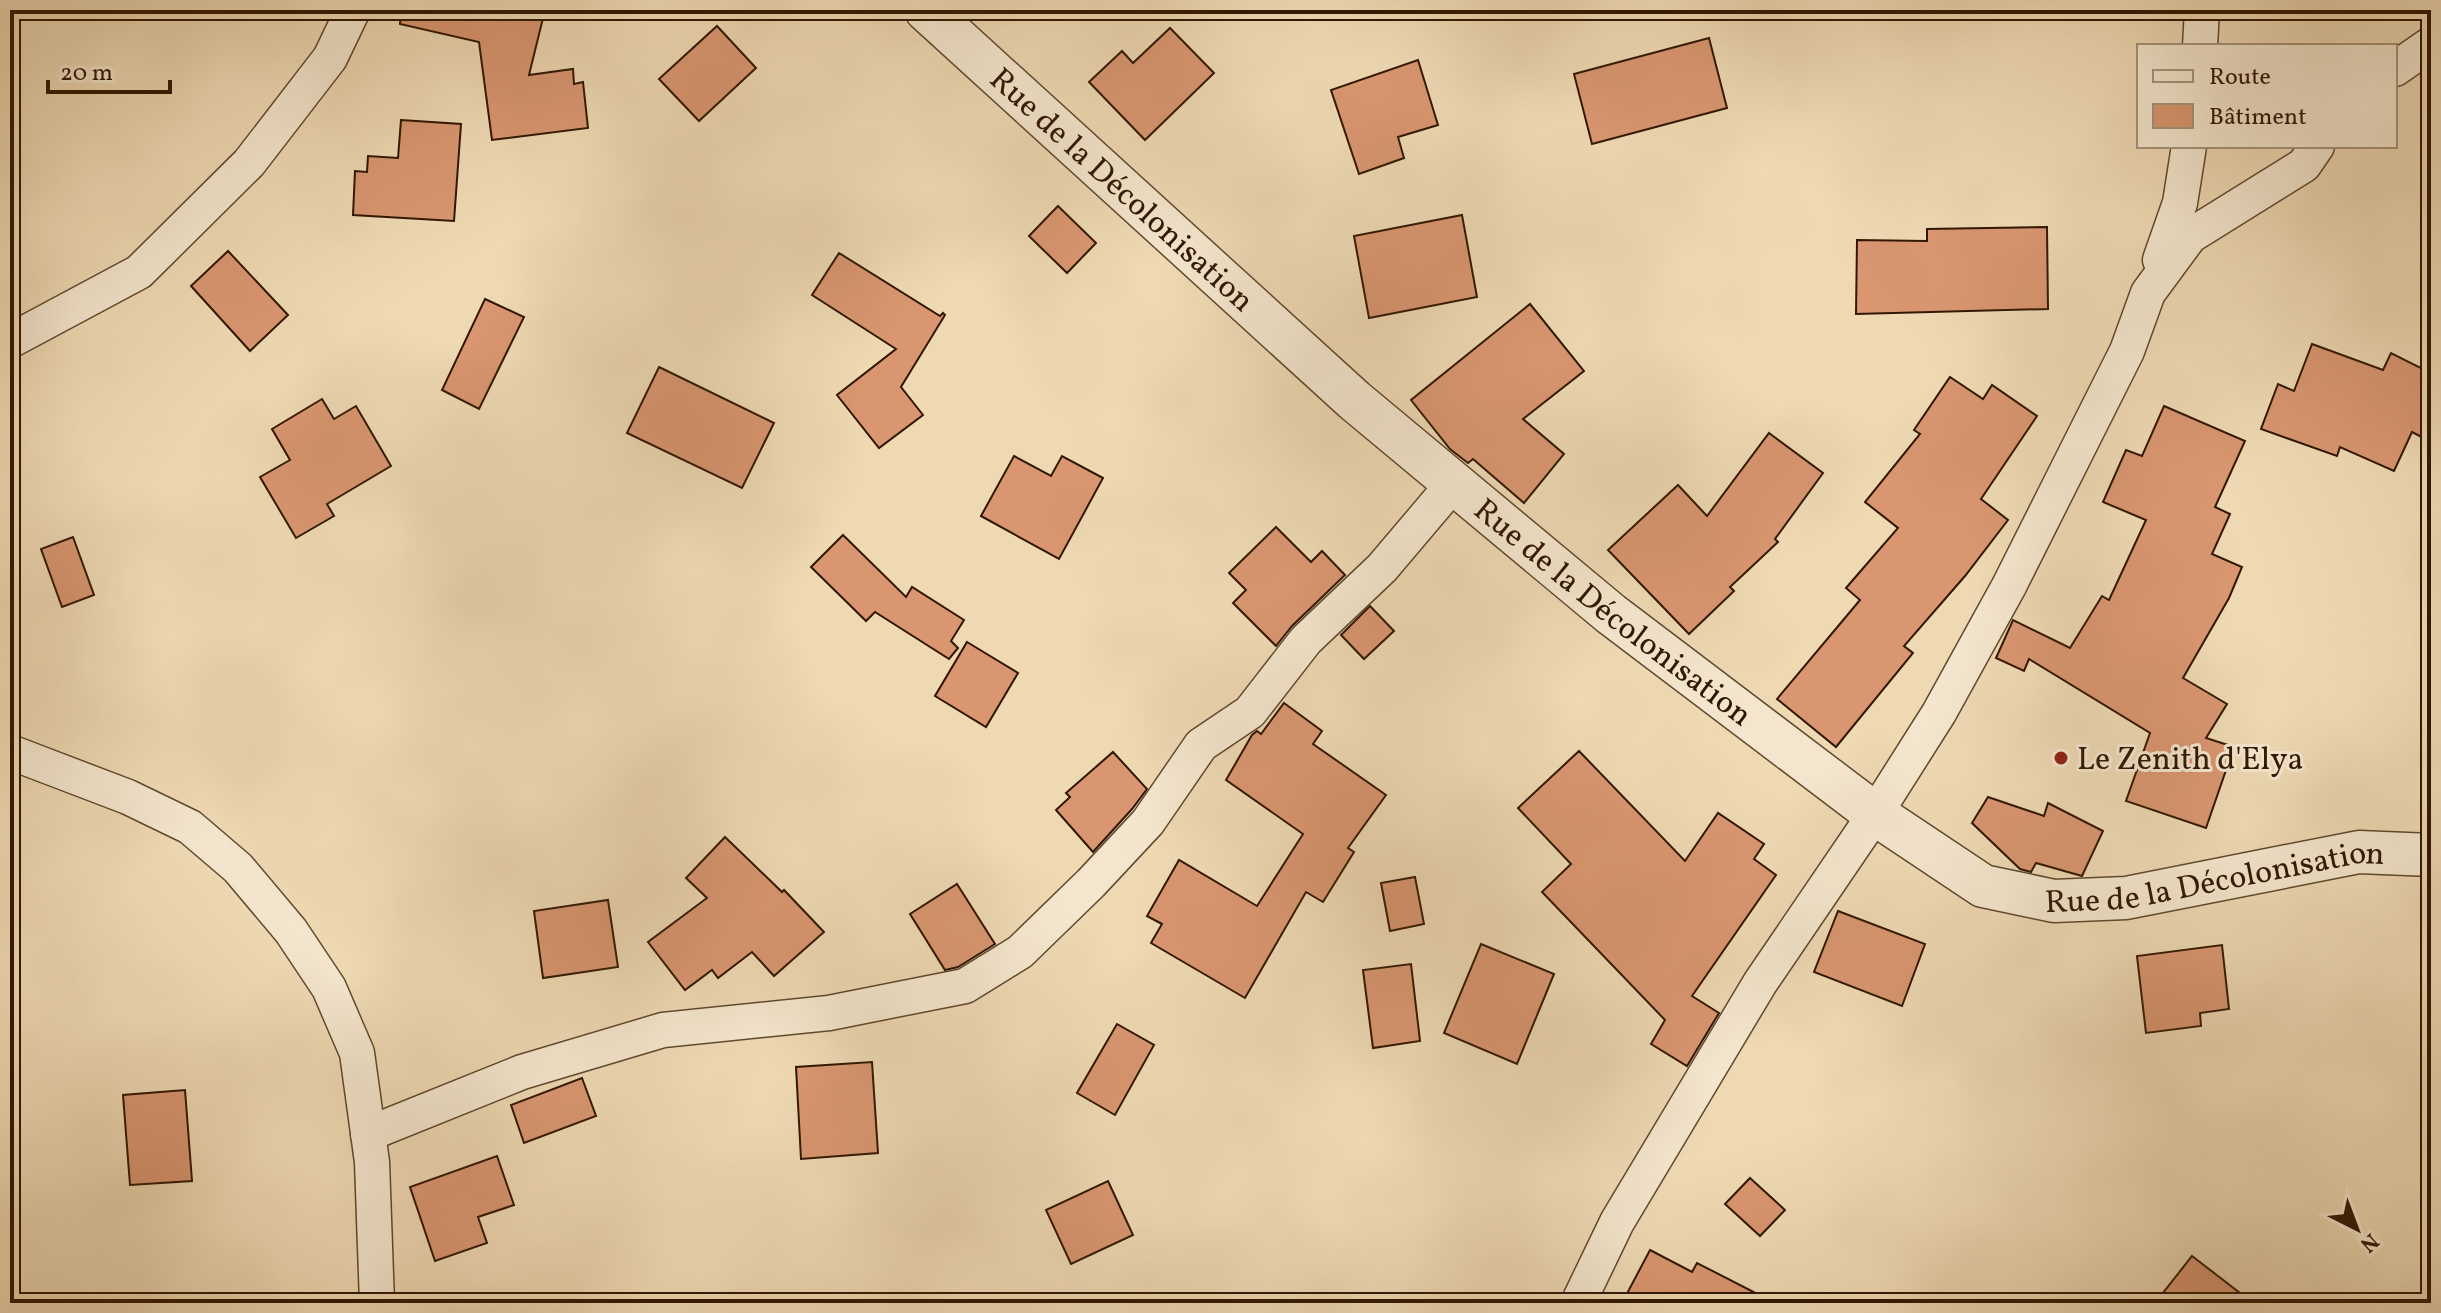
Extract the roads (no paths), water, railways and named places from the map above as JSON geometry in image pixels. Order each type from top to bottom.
[{"type":"street","points":[[10,341],[139,272],[249,163],[330,58],[353,10]]},
{"type":"street","name":"Rue de la Décolonisation","points":[[926,10],[1354,400],[1611,614],[1875,814],[1983,886],[2054,901],[2126,898],[2359,852],[2431,855]]},
{"type":"street","points":[[2200,44],[2202,10]]},
{"type":"street","points":[[2397,68],[2431,44]]},
{"type":"street","points":[[2127,351],[2180,203],[2189,148]]},
{"type":"street","points":[[1578,1303],[1617,1222],[1760,983],[1875,814],[1946,700],[2009,586],[2127,351],[2148,293],[2190,236],[2304,165],[2316,148]]},
{"type":"street","points":[[368,1134],[522,1072],[663,1030],[829,1013],[965,986],[1020,952],[1091,883],[1148,822],[1201,745],[1250,712],[1306,640],[1382,568],[1454,483]]},
{"type":"street","points":[[10,752],[128,797],[190,827],[238,868],[291,931],[329,988],[357,1053],[372,1162],[377,1303]]},
{"type":"place","name":"Le Zenith d'Elya","points":[[2061,758]]}]
